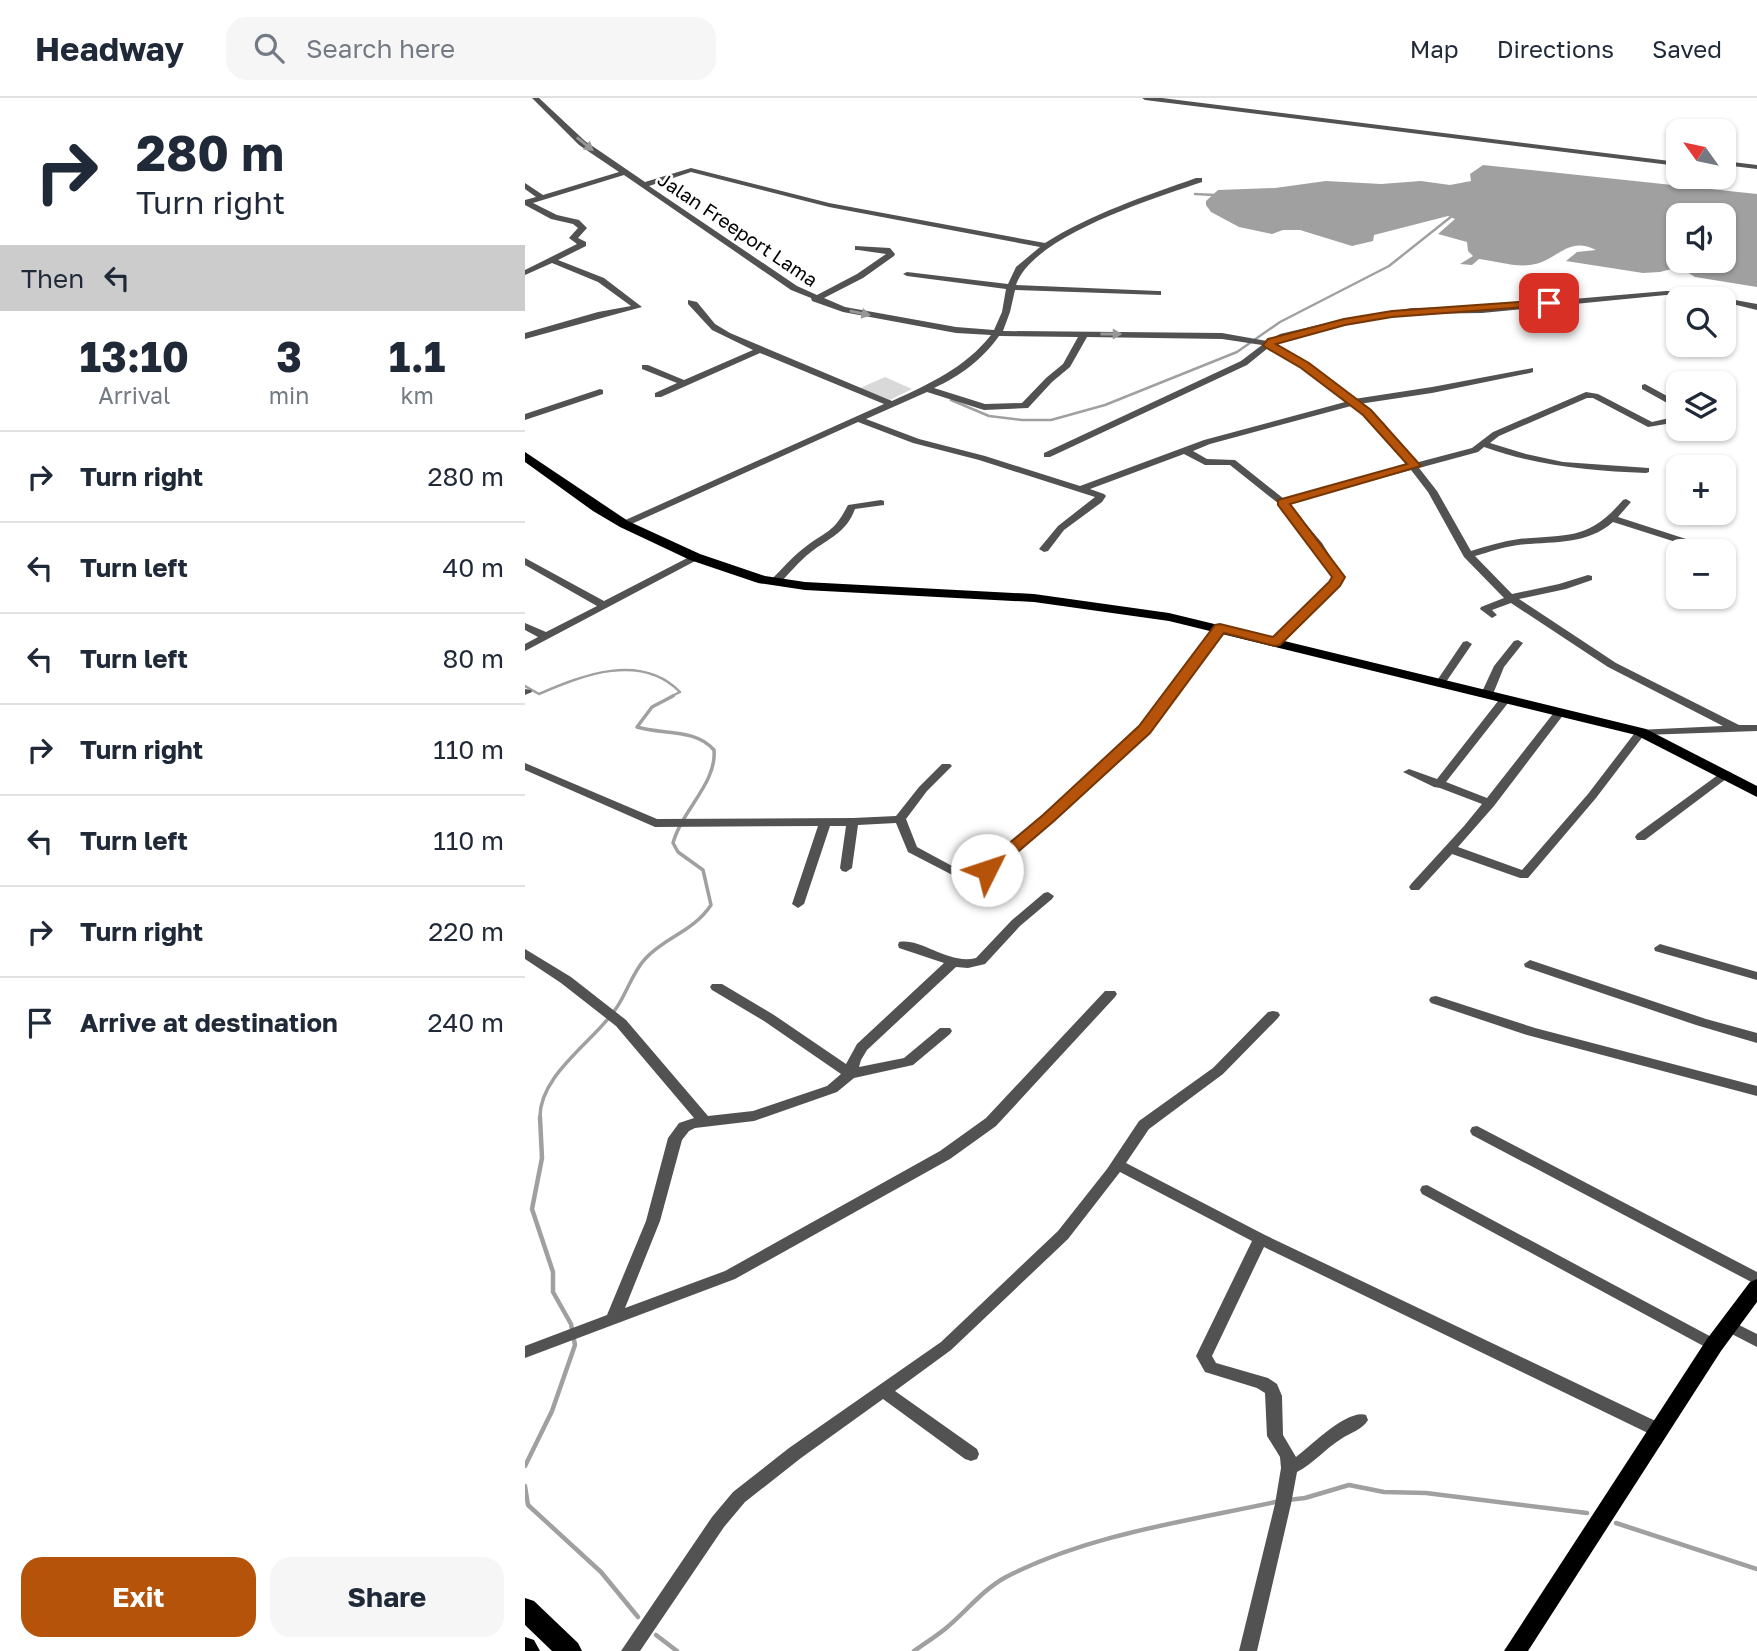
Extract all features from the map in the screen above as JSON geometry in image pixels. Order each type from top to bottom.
[{"type":"highway","points":[[525,1609],[556,1648]]},
{"type":"main road","points":[[525,456],[624,524],[695,557],[775,582],[816,587],[1034,598],[1152,613],[1641,732],[1757,792]]},
{"type":"main road","points":[[1515,1651],[1714,1345],[1757,1287]]},
{"type":"street","name":"Jalan Freeport Lama","points":[[534,98],[582,144],[794,288],[843,309],[956,330],[1244,338],[1266,343],[1305,366],[1381,425],[1415,466],[1468,555],[1511,598],[1612,665],[1736,728]]},
{"type":"street","points":[[1145,98],[1666,163]]},
{"type":"street","points":[[1199,98],[1666,156]]},
{"type":"street","points":[[1736,164],[1757,167]]},
{"type":"street","points":[[644,185],[691,170],[845,209],[1041,249]]},
{"type":"street","points":[[1736,171],[1757,174]]},
{"type":"street","points":[[525,202],[625,172]]},
{"type":"street","points":[[624,524],[925,390],[957,372],[997,333],[1009,302],[1009,287],[1020,268],[1041,249],[1126,207],[1199,180]]},
{"type":"street","points":[[525,185],[541,197]]},
{"type":"street","points":[[525,202],[554,217],[576,222],[581,230],[573,239],[583,245],[525,273]]},
{"type":"street","points":[[815,299],[860,276],[891,254],[887,250],[858,248]]},
{"type":"street","points":[[525,336],[601,314],[638,307],[601,280],[552,260]]},
{"type":"street","points":[[907,274],[1009,287],[1159,293]]},
{"type":"street","points":[[1047,455],[1234,368],[1266,343],[1283,336],[1344,322],[1412,311],[1482,310],[1666,293]]},
{"type":"street","points":[[691,302],[721,332],[892,404]]},
{"type":"street","points":[[1736,303],[1757,307]]},
{"type":"street","points":[[925,390],[984,407],[1025,406],[1067,365],[1084,334]]},
{"type":"street","points":[[658,395],[759,350]]},
{"type":"street","points":[[645,367],[684,383]]},
{"type":"street","points":[[1084,488],[1185,450],[1354,402],[1432,390],[1530,370]]},
{"type":"street","points":[[1645,387],[1666,400]]},
{"type":"street","points":[[525,417],[600,392]]},
{"type":"street","points":[[1282,502],[1475,450],[1490,437],[1507,428],[1590,395],[1651,425],[1666,422]]},
{"type":"street","points":[[858,419],[916,441],[1084,488],[1101,497],[1061,528],[1044,549]]},
{"type":"street","points":[[1484,444],[1512,454],[1567,467],[1646,470]]},
{"type":"street","points":[[1185,450],[1205,462],[1232,462],[1282,502],[1318,545],[1338,577],[1335,584],[1275,642]]},
{"type":"street","points":[[1468,555],[1517,542],[1580,538],[1613,519],[1626,502]]},
{"type":"street","points":[[775,582],[807,550],[833,534],[851,507],[881,503]]},
{"type":"street","points":[[1613,519],[1676,539]]},
{"type":"street","points":[[525,648],[695,557]]},
{"type":"street","points":[[525,561],[605,606]]},
{"type":"street","points":[[1492,615],[1485,609],[1511,598],[1588,578]]},
{"type":"street","points":[[525,626],[547,637]]},
{"type":"street","points":[[900,819],[912,849],[944,868],[964,877],[987,870],[1049,818],[1145,729],[1220,628]]},
{"type":"street","points":[[1487,694],[1499,666],[1518,643]]},
{"type":"street","points":[[1441,682],[1467,644]]},
{"type":"street","points":[[1438,785],[1506,698]]},
{"type":"street","points":[[1415,887],[1490,803],[1560,712]]},
{"type":"street","points":[[1451,849],[1519,876],[1527,873],[1641,732],[1757,728]]},
{"type":"street","points":[[525,766],[638,817],[655,823],[672,824],[900,819],[923,789],[946,766]]},
{"type":"street","points":[[1409,772],[1490,803]]},
{"type":"street","points":[[1641,837],[1726,774]]},
{"type":"street","points":[[798,904],[825,822]]},
{"type":"street","points":[[846,868],[853,822]]},
{"type":"street","points":[[904,945],[953,962],[968,964],[980,961],[1016,923],[1048,896]]},
{"type":"street","points":[[1660,948],[1757,976]]},
{"type":"street","points":[[525,953],[621,1023],[704,1121]]},
{"type":"street","points":[[850,1074],[854,1059],[862,1047],[953,962]]},
{"type":"street","points":[[1530,964],[1757,1038]]},
{"type":"street","points":[[717,987],[769,1018],[850,1074]]},
{"type":"street","points":[[525,1352],[730,1275],[974,1137],[1110,995]]},
{"type":"street","points":[[1436,1000],[1532,1032],[1757,1091]]},
{"type":"street","points":[[630,1651],[718,1522],[739,1497],[785,1460],[946,1346],[1038,1260],[1085,1209],[1144,1125],[1218,1071],[1273,1015]]},
{"type":"street","points":[[613,1319],[653,1221],[675,1138],[684,1127],[704,1121],[754,1116],[832,1089],[850,1074],[908,1062],[945,1031]]},
{"type":"street","points":[[1477,1131],[1757,1279]]},
{"type":"street","points":[[1117,1164],[1260,1239],[1658,1430]]},
{"type":"street","points":[[1427,1190],[1714,1345]]},
{"type":"street","points":[[1248,1651],[1285,1496],[1289,1468],[1287,1452],[1275,1436],[1274,1396],[1271,1389],[1262,1383],[1215,1369],[1205,1361],[1260,1239]]},
{"type":"street","points":[[1729,1326],[1757,1341]]},
{"type":"street","points":[[883,1391],[971,1454]]},
{"type":"street","points":[[1289,1468],[1318,1450],[1334,1435],[1360,1420]]},
{"type":"shaded area","points":[[1483,165],[1666,184],[1666,189],[1710,189],[1757,194],[1757,287],[1695,277],[1689,273],[1736,273],[1736,203],[1666,203],[1666,270],[1643,273],[1566,261],[1577,252],[1596,250],[1586,246],[1569,247],[1530,265],[1511,265],[1479,259],[1472,265],[1460,264],[1473,256],[1468,251],[1467,242],[1438,234],[1455,219],[1448,216],[1374,235],[1373,241],[1352,246],[1300,230],[1283,230],[1272,234],[1239,227],[1211,212],[1206,205],[1206,201],[1218,190],[1275,188],[1326,181],[1381,184],[1421,181],[1450,185],[1471,181],[1470,174]]},
{"type":"shaded area","points":[[885,377],[912,389],[890,400],[860,388]]},
{"type":"waterway","points":[[1195,194],[1214,195]]},
{"type":"waterway","points":[[951,400],[989,416],[1022,420],[1051,420],[1105,405],[1237,352],[1280,322],[1389,266],[1452,216]]},
{"type":"waterway","points":[[525,686],[539,694],[593,674],[630,670],[665,680],[680,692],[670,697]]},
{"type":"waterway","points":[[540,1118],[542,1103],[557,1074],[615,1010],[640,965],[653,951],[696,922],[711,905],[703,870],[678,852],[673,843],[677,831],[710,774],[714,750],[688,735],[637,727],[652,707],[673,696]]},
{"type":"waterway","points":[[525,1466],[552,1411],[575,1345],[571,1324],[553,1292],[553,1272],[532,1209],[542,1158],[540,1118]]},
{"type":"waterway","points":[[1288,1500],[1305,1498],[1349,1485],[1384,1492],[1426,1493],[1587,1513]]},
{"type":"waterway","points":[[525,1486],[528,1505],[601,1572],[638,1617]]},
{"type":"waterway","points":[[914,1651],[945,1629],[997,1582],[1038,1562],[1140,1530],[1280,1501]]},
{"type":"waterway","points":[[1616,1523],[1757,1569]]},
{"type":"waterway","points":[[656,1635],[677,1651]]},
{"type":"route","points":[[987,870],[1049,818],[1145,729],[1220,628],[1275,642],[1335,584],[1338,577],[1329,561],[1282,502],[1415,466],[1381,425],[1305,366],[1269,345],[1272,341],[1344,322],[1392,314],[1429,310],[1482,310],[1549,303]]}]
